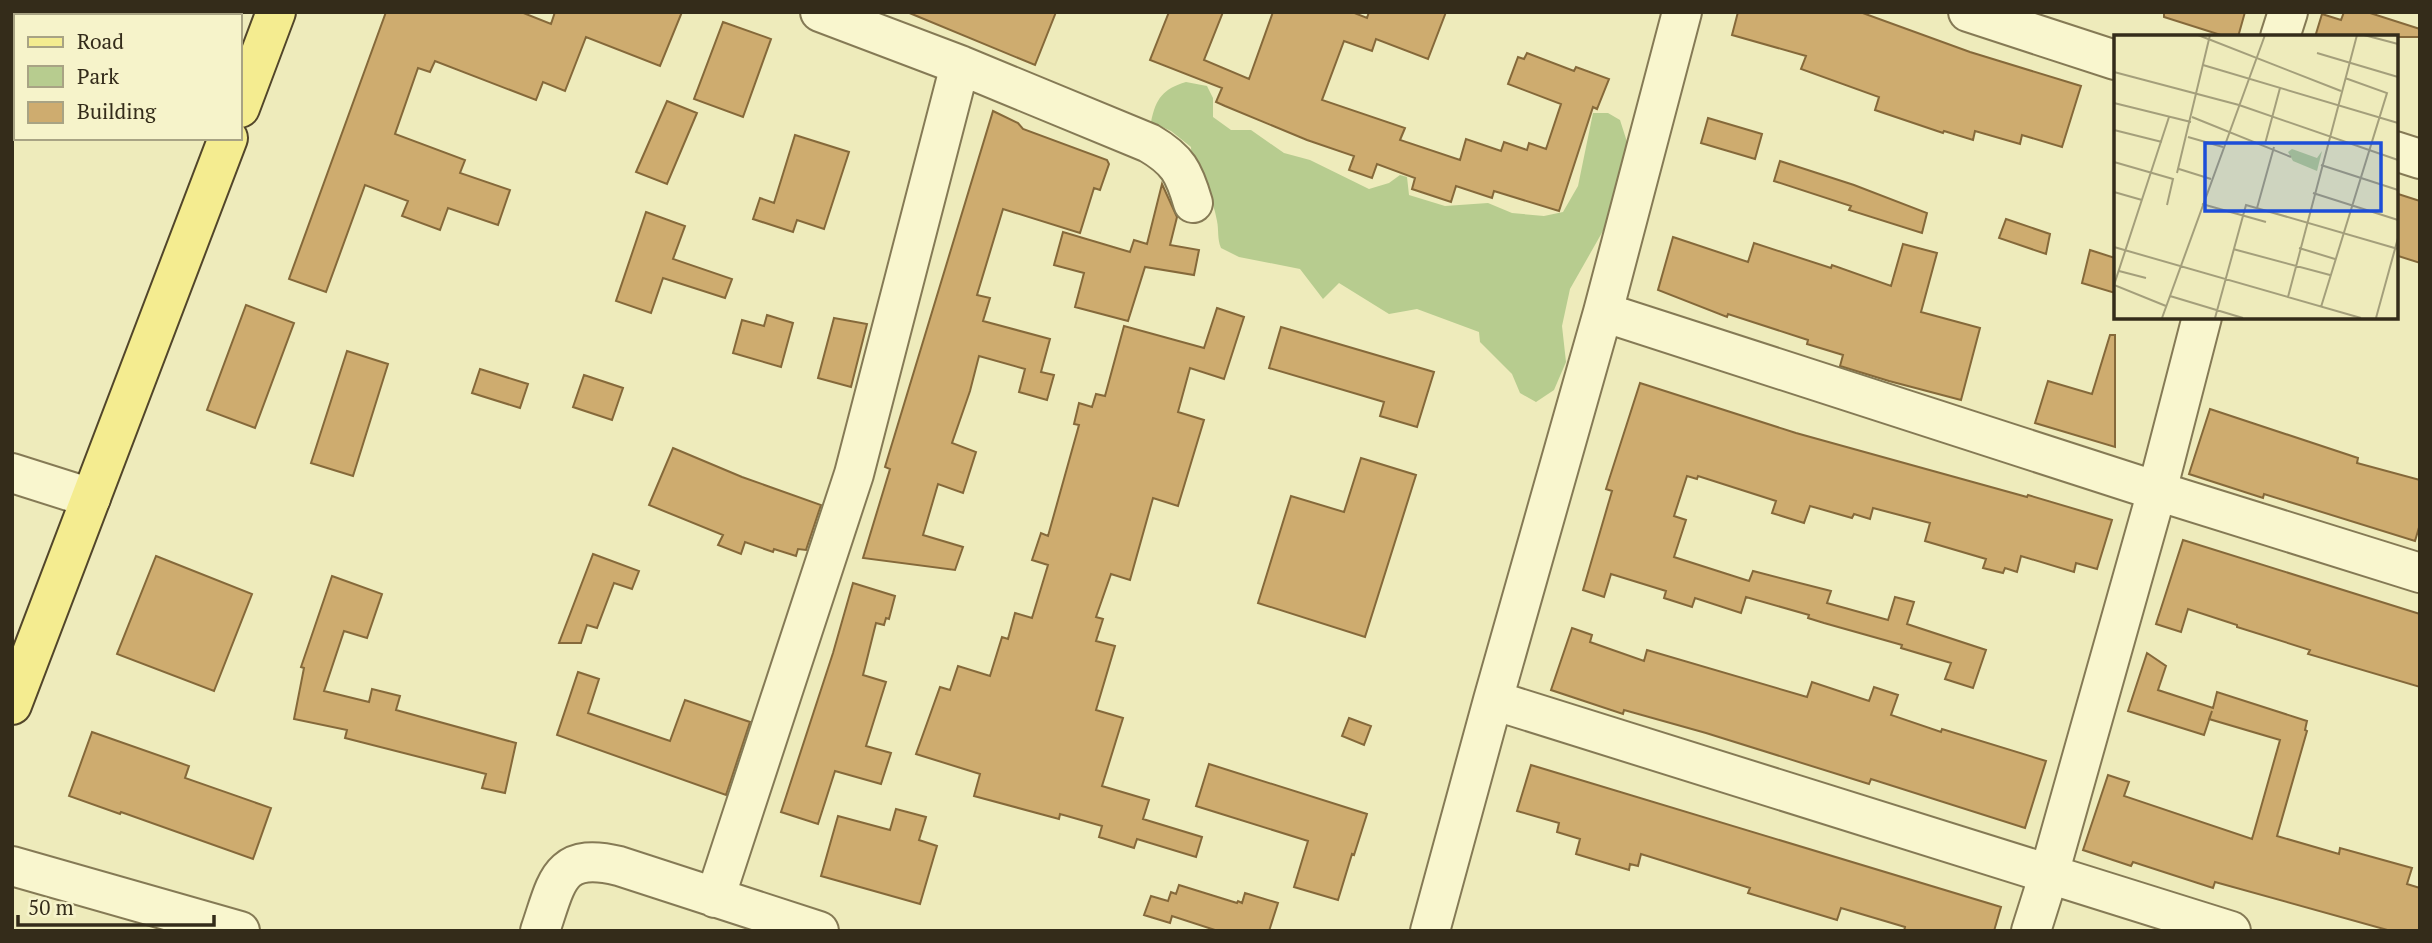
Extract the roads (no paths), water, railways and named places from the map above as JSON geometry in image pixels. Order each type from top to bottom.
[{"type":"main road","points":[[242,96],[249,55],[276,12]]},
{"type":"main road","points":[[12,705],[227,140]]},
{"type":"street","points":[[1430,931],[1603,312],[1682,12]]},
{"type":"street","points":[[1968,12],[2114,61]]},
{"type":"street","points":[[2281,35],[2288,12]]},
{"type":"street","points":[[826,13],[1149,143],[1169,154],[1185,175],[1193,202]]},
{"type":"street","points":[[715,898],[854,474],[960,65]]},
{"type":"street","points":[[2397,152],[2420,159]]},
{"type":"street","points":[[1603,312],[2420,573]]},
{"type":"street","points":[[2031,931],[2157,491],[2202,318]]},
{"type":"street","points":[[12,473],[91,498]]},
{"type":"street","points":[[1493,700],[2231,931]]},
{"type":"street","points":[[540,931],[560,876],[572,865],[587,861],[619,866],[819,931]]},
{"type":"street","points":[[12,866],[240,931]]}]
